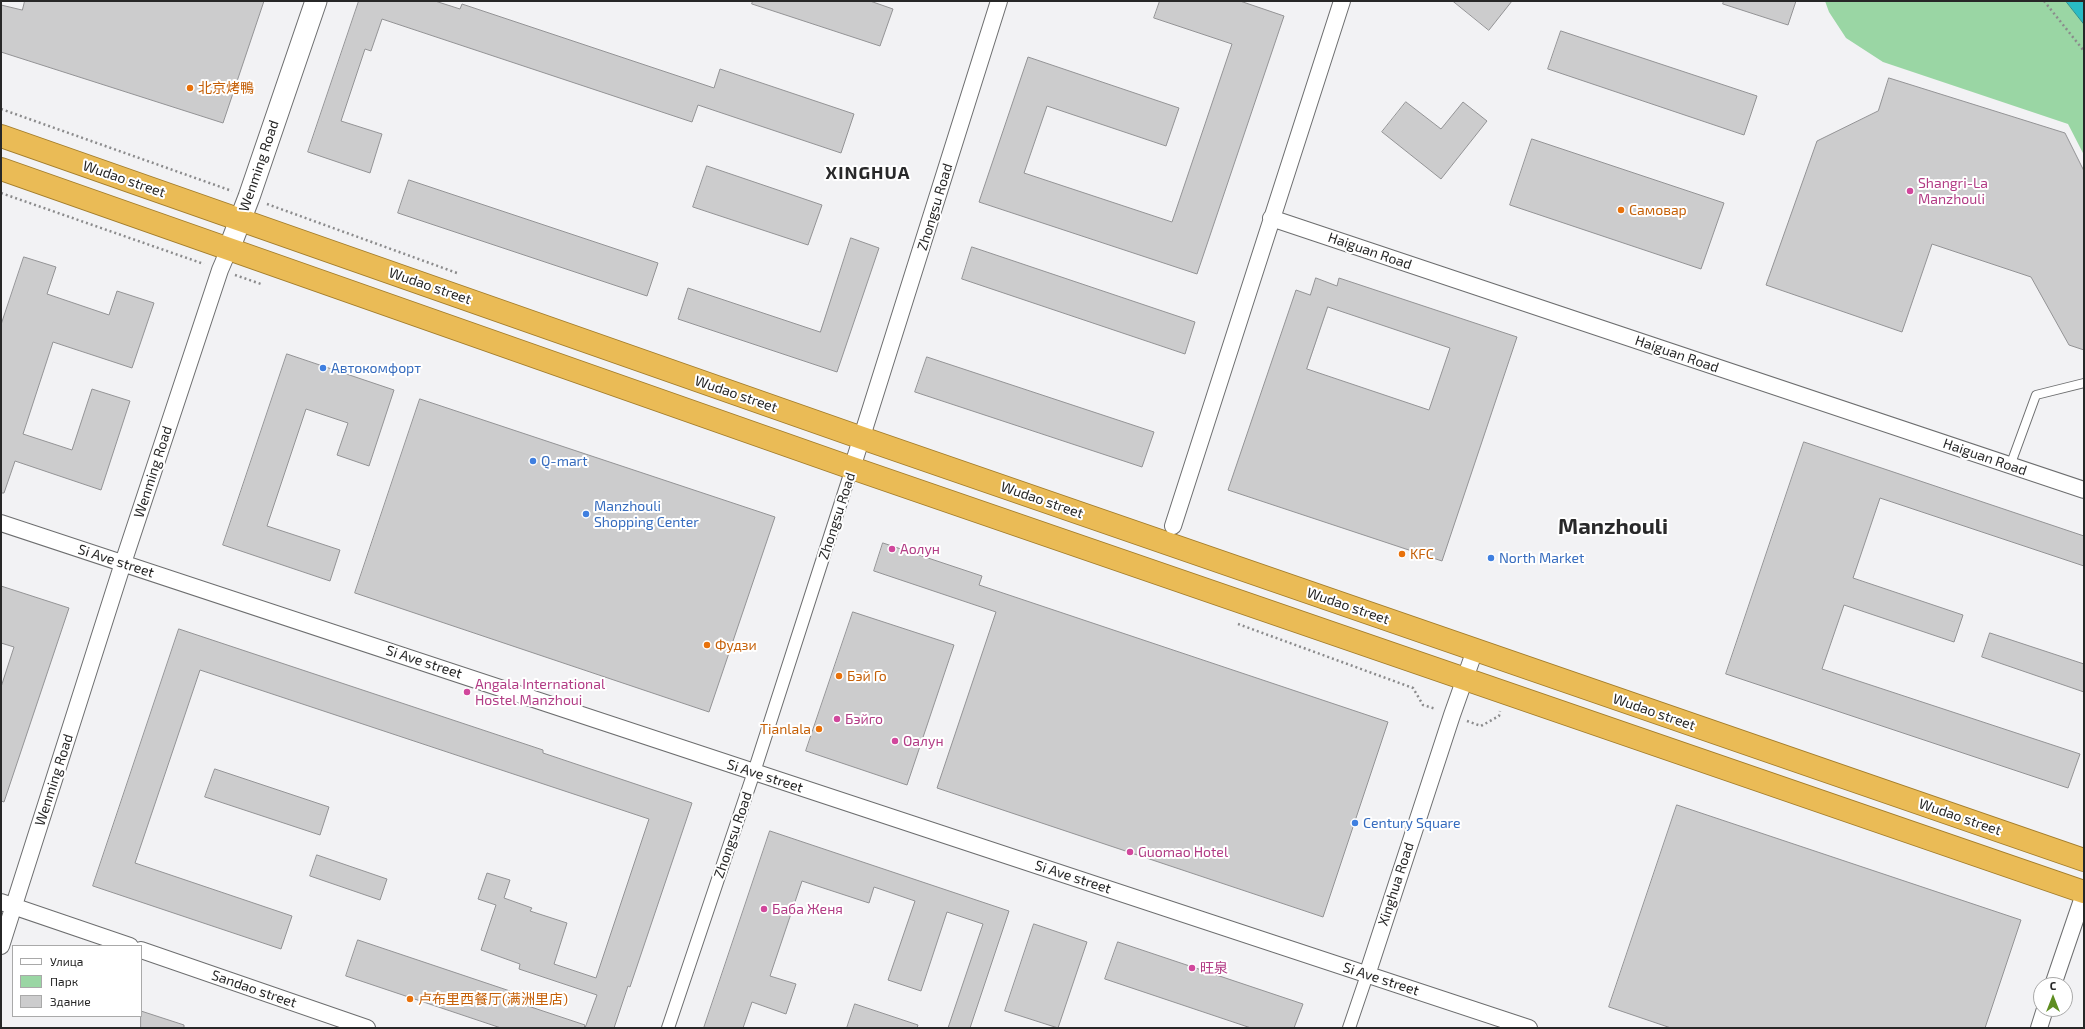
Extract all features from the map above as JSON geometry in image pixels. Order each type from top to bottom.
[{"type":"highway","name":"Wudao street","points":[[1,136],[862,438],[2084,860]]},
{"type":"highway","points":[[1,169],[852,468],[2084,893]]},
{"type":"street","name":"Wenming Road","points":[[1,946],[8,904],[220,270],[240,220],[316,1]]},
{"type":"street","name":"Zhongsu Road","points":[[668,1028],[754,772],[862,438],[1000,1]]},
{"type":"street","points":[[1173,526],[1342,1]]},
{"type":"street","name":"Haiguan Road","points":[[1271,218],[2084,490]]},
{"type":"street","name":"Si Ave street","points":[[1,523],[1530,1028]]},
{"type":"street","name":"Xinghua Road","points":[[1349,1028],[1475,650]]},
{"type":"street","points":[[2056,977],[2084,893]]},
{"type":"street","points":[[8,904],[127,945]]},
{"type":"street","name":"Sandao street","points":[[142,950],[367,1028]]},
{"type":"street","points":[[2039,1028],[2042,1017]]},
{"type":"lane","points":[[2010,466],[2036,395],[2084,383]]},
{"type":"path","points":[[2044,1],[2084,51]]},
{"type":"green space","points":[[1825,1],[2073,1],[2084,15],[2084,155],[2068,124],[1883,62],[1846,38],[1829,12]]},
{"type":"water","points":[[2066,1],[2084,1],[2084,24]]},
{"type":"building","points":[[25,1],[264,1],[223,123],[1,52],[1,5],[22,10]]},
{"type":"building","points":[[359,1],[435,1],[460,9],[462,4],[714,88],[720,69],[854,114],[841,153],[698,105],[692,122],[382,19],[371,51],[365,49],[341,121],[382,134],[370,173],[308,152]]},
{"type":"building","points":[[753,1],[870,1],[893,9],[880,46],[752,4]]},
{"type":"building","points":[[1160,1],[1240,1],[1284,16],[1197,274],[979,202],[1028,57],[1179,108],[1166,146],[1047,106],[1024,173],[1172,222],[1232,44],[1154,18]]},
{"type":"building","points":[[1453,1],[1512,1],[1489,30]]},
{"type":"building","points":[[1724,1],[1796,1],[1788,25],[1723,4]]},
{"type":"building","points":[[1561,31],[1757,96],[1744,135],[1548,69]]},
{"type":"building","points":[[1889,78],[2065,133],[2084,171],[2084,350],[2069,345],[2031,277],[1932,244],[1902,332],[1766,285],[1817,141],[1878,111]]},
{"type":"building","points":[[1406,102],[1441,129],[1463,102],[1487,121],[1441,179],[1382,132]]},
{"type":"building","points":[[1532,139],[1724,203],[1701,269],[1510,205]]},
{"type":"building","points":[[707,166],[822,205],[808,245],[693,207]]},
{"type":"building","points":[[409,180],[658,263],[647,296],[398,213]]},
{"type":"building","points":[[851,238],[879,248],[837,372],[678,319],[688,288],[820,332]]},
{"type":"building","points":[[972,247],[1195,322],[1185,354],[962,279]]},
{"type":"building","points":[[24,257],[56,267],[47,294],[109,315],[117,291],[154,303],[132,368],[53,342],[23,434],[72,450],[92,389],[130,401],[101,490],[15,461],[4,493],[1,493],[1,325]]},
{"type":"building","points":[[1316,278],[1337,286],[1339,278],[1517,337],[1442,561],[1228,490],[1296,290],[1310,295]],"holes":[[[1328,307],[1450,348],[1429,410],[1307,369]]]},
{"type":"building","points":[[287,354],[394,390],[369,466],[337,455],[348,423],[306,409],[267,526],[340,550],[330,581],[223,545]]},
{"type":"building","points":[[927,357],[1154,432],[1142,467],[915,392]]},
{"type":"building","points":[[420,399],[775,517],[709,712],[355,593]]},
{"type":"building","points":[[1804,442],[2084,536],[2084,566],[1880,498],[1853,578],[1963,615],[1954,642],[1844,605],[1822,669],[2080,754],[2068,788],[1726,674]]},
{"type":"building","points":[[883,543],[982,576],[979,585],[1388,722],[1323,917],[937,788],[996,612],[874,571]]},
{"type":"building","points":[[1,586],[69,608],[4,802],[1,801],[1,687],[14,647],[1,643]]},
{"type":"building","points":[[853,612],[954,645],[907,785],[806,751]]},
{"type":"building","points":[[179,629],[543,750],[543,753],[692,803],[630,987],[628,986],[614,1028],[585,1028],[597,995],[519,969],[520,964],[481,950],[496,905],[478,899],[487,873],[510,880],[504,898],[532,908],[530,911],[567,923],[554,964],[596,978],[649,819],[200,670],[135,863],[292,916],[281,949],[93,886]]},
{"type":"building","points":[[1990,633],[2084,664],[2084,692],[1982,657]]},
{"type":"building","points":[[215,769],[329,807],[320,835],[205,797]]},
{"type":"building","points":[[1677,805],[2021,920],[1985,1028],[1671,1028],[1609,1007]]},
{"type":"building","points":[[770,831],[1009,911],[970,1028],[948,1028],[983,924],[947,912],[921,991],[888,980],[915,901],[874,887],[869,903],[802,881],[770,976],[796,984],[786,1014],[752,1002],[743,1028],[704,1028]]},
{"type":"building","points":[[317,855],[387,879],[380,900],[310,876]]},
{"type":"building","points":[[1034,924],[1087,942],[1058,1028],[1005,1011]]},
{"type":"building","points":[[358,940],[510,991],[507,999],[585,1025],[584,1028],[501,1028],[346,976]]},
{"type":"building","points":[[1118,942],[1303,1004],[1294,1028],[1251,1028],[1105,979]]},
{"type":"building","points":[[855,1004],[918,1025],[917,1028],[847,1028]]},
{"type":"building","points":[[142,1011],[184,1025],[184,1028],[141,1028]]},
{"type":"place","name":"北京烤鴨","points":[[190,88]]},
{"type":"place","name":"Shangri-La Manzhouli","points":[[1910,191]]},
{"type":"place","name":"Самовар","points":[[1621,210]]},
{"type":"place","name":"Автокомфорт","points":[[323,368]]},
{"type":"place","name":"Q-mart","points":[[533,461]]},
{"type":"place","name":"Manzhouli Shopping Center","points":[[586,514]]},
{"type":"place","name":"Аолун","points":[[892,549]]},
{"type":"place","name":"KFC","points":[[1402,554]]},
{"type":"place","name":"North Market","points":[[1491,558]]},
{"type":"place","name":"Фудзи","points":[[707,645]]},
{"type":"place","name":"Бэй Го","points":[[839,676]]},
{"type":"place","name":"Angala International Hostel Manzhoui","points":[[467,692]]},
{"type":"place","name":"Бэйго","points":[[837,719]]},
{"type":"place","name":"Tianlala","points":[[819,729]]},
{"type":"place","name":"Оалун","points":[[895,741]]},
{"type":"place","name":"Century Square","points":[[1355,823]]},
{"type":"place","name":"Guomao Hotel","points":[[1130,852]]},
{"type":"place","name":"Баба Женя","points":[[764,909]]},
{"type":"place","name":"旺泉","points":[[1192,968]]},
{"type":"place","name":"卢布里西餐厅(满洲里店)","points":[[410,999]]},
{"type":"district","name":"XINGHUA","points":[[868,173]]},
{"type":"district","name":"Manzhouli","points":[[1613,527]]}]
